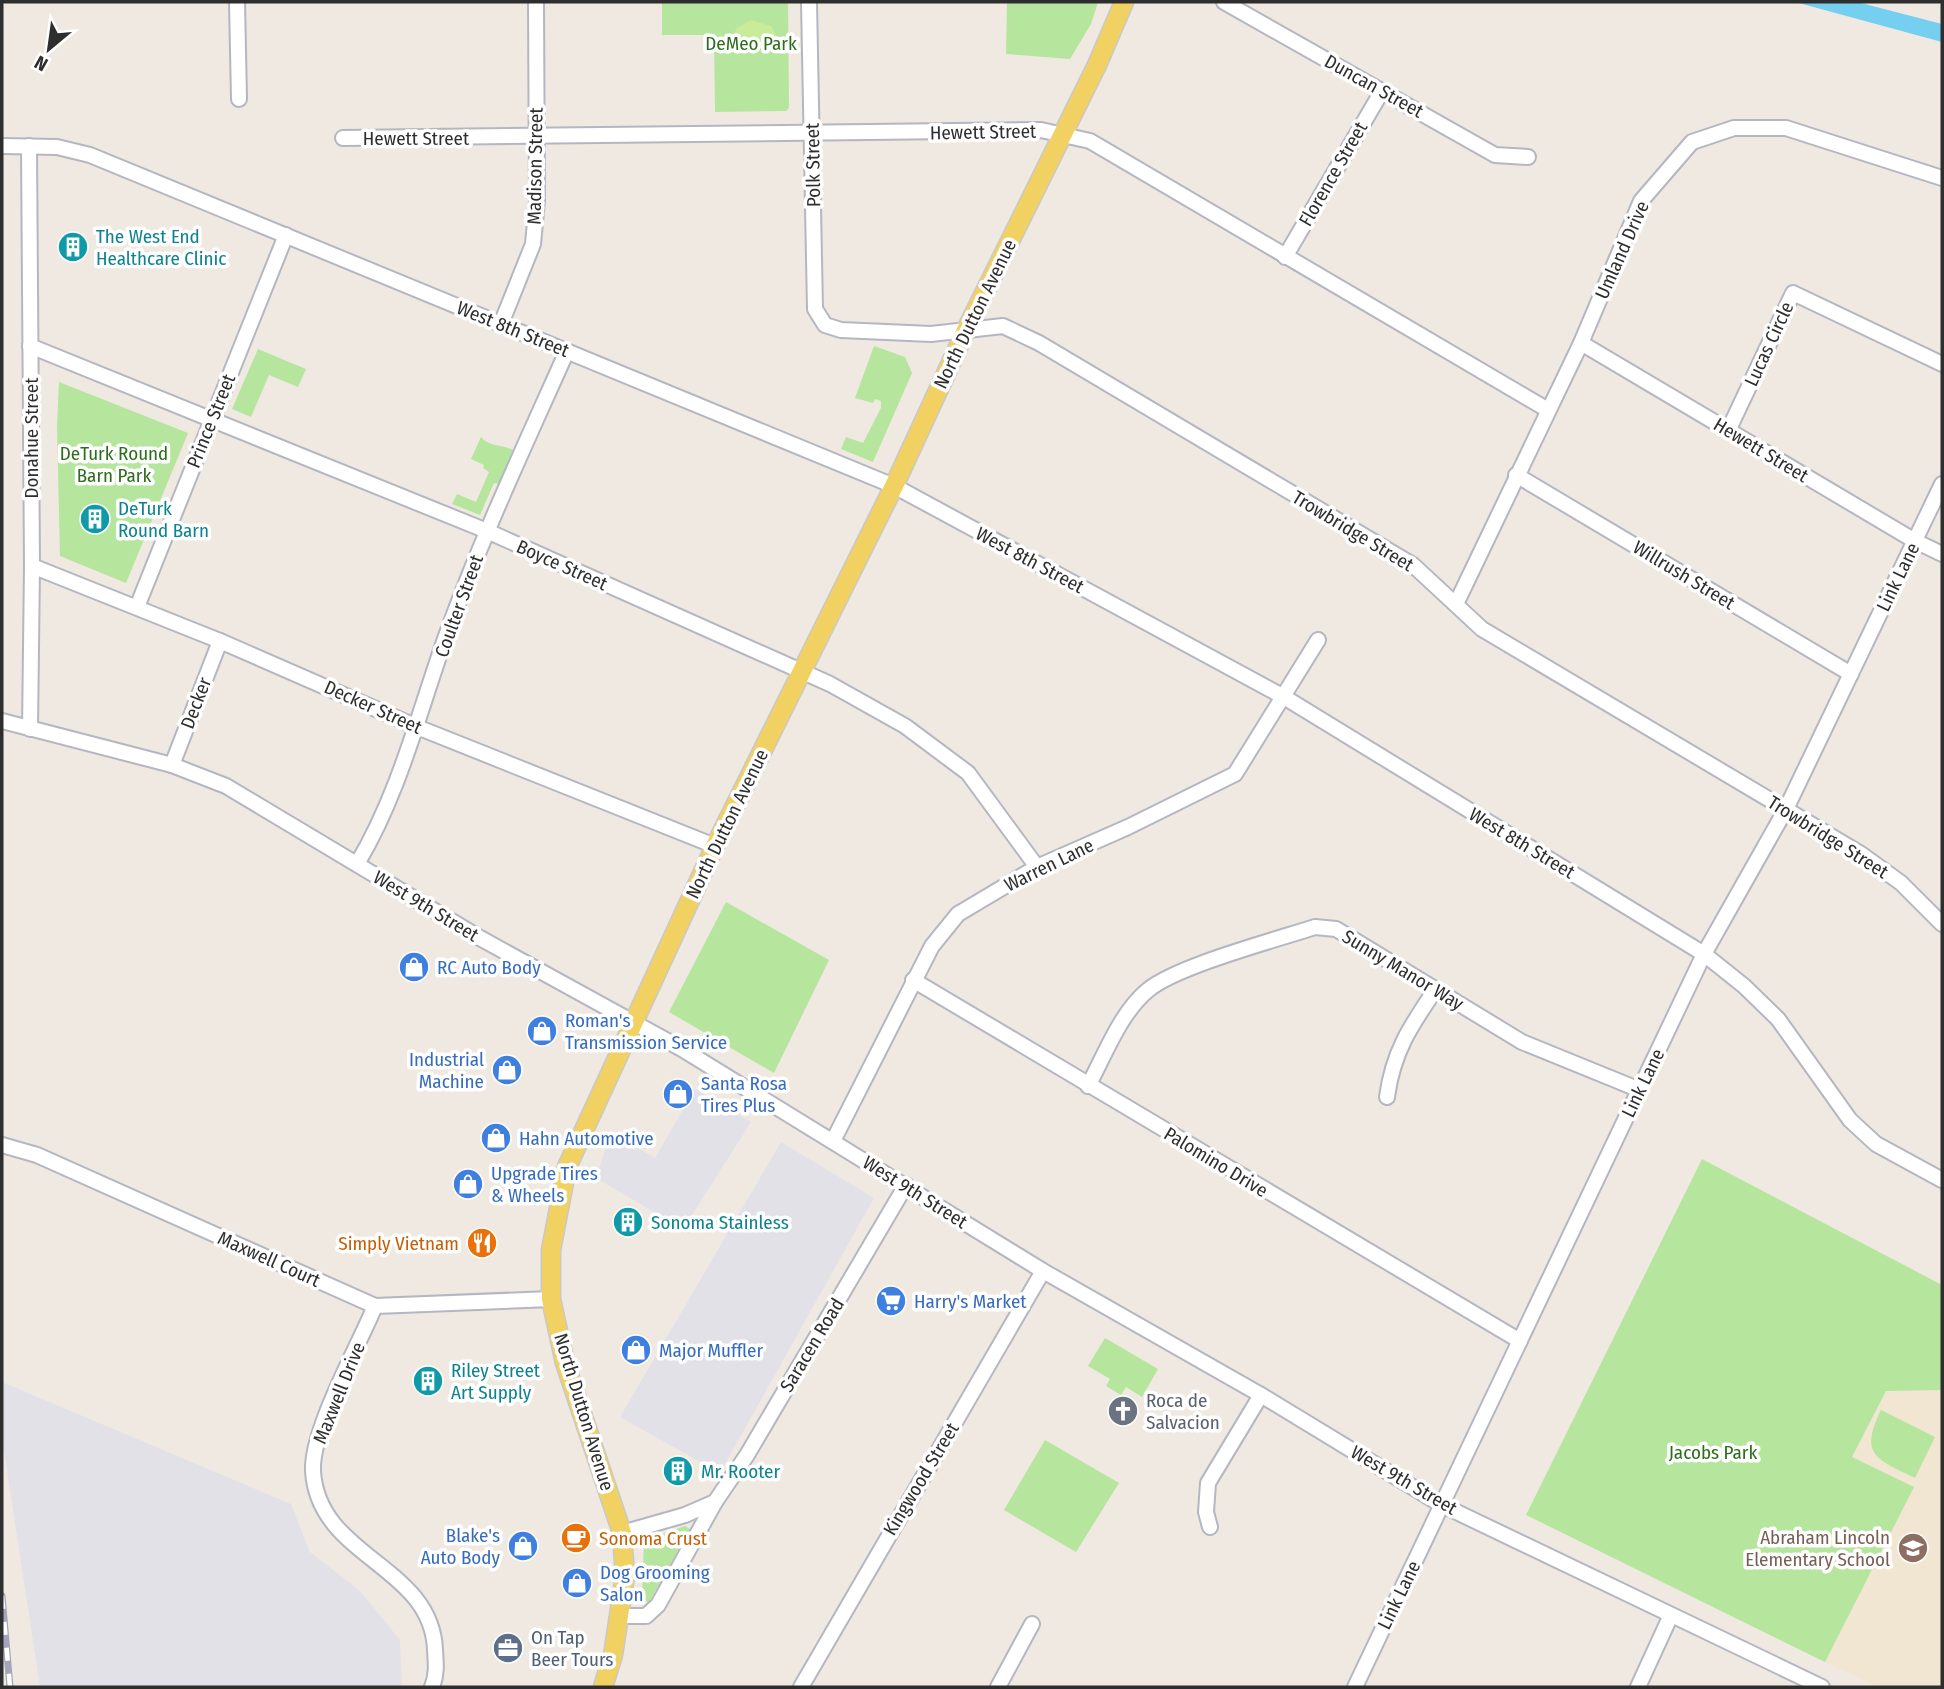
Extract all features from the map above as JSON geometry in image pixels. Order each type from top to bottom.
[{"type":"main road","name":"North Dutton Avenue","points":[[603,1687],[620,1616],[625,1576],[622,1534],[565,1363],[551,1300],[551,1250],[567,1167],[715,846],[894,486],[967,328],[1097,65],[1124,2]]},
{"type":"street","points":[[237,2],[239,99]]},
{"type":"street","name":"Madison Street","points":[[500,324],[533,244],[537,138],[536,2]]},
{"type":"street","name":"Polk Street","points":[[809,2],[815,309],[825,325]]},
{"type":"street","name":"Duncan Street","points":[[1224,2],[1495,155],[1528,157]]},
{"type":"street","name":"Florence Street","points":[[1285,257],[1382,91]]},
{"type":"street","name":"Umland Drive","points":[[1456,604],[1581,344],[1641,201],[1692,142],[1734,128],[1786,128],[1942,178]]},
{"type":"street","name":"Hewett Street","points":[[343,138],[1035,131],[1062,134],[1090,141],[1548,410]]},
{"type":"street","name":"West 8th Street","points":[[2,146],[57,147],[90,155],[894,486],[1284,697],[1704,954],[1744,986],[1778,1019],[1850,1120],[1876,1144],[1942,1180]]},
{"type":"street","name":"Donahue Street","points":[[29,146],[32,566],[30,729]]},
{"type":"street","name":"Prince Street","points":[[137,607],[286,235]]},
{"type":"street","name":"Lucas Circle","points":[[1728,431],[1793,293],[1942,364]]},
{"type":"street","name":"Trowbridge Street","points":[[825,325],[841,330],[931,334],[1003,326],[1039,343],[1413,565],[1482,629],[1786,809],[1901,883],[1942,921]]},
{"type":"street","name":"Hewett Street","points":[[1581,344],[1915,541],[1942,554]]},
{"type":"street","name":"Boyce Street","points":[[30,346],[487,531],[803,671],[905,726],[968,773],[1037,867]]},
{"type":"street","name":"Coulter Street","points":[[357,864],[417,727],[446,638],[487,531],[567,351]]},
{"type":"street","name":"Willrush Street","points":[[1516,475],[1852,674]]},
{"type":"street","name":"Link Lane","points":[[1355,1687],[1704,954],[1786,809],[1942,484]]},
{"type":"street","name":"Decker Street","points":[[32,566],[220,641],[417,727],[715,846]]},
{"type":"street","name":"Warren Lane","points":[[832,1141],[932,946],[958,914],[1037,867],[1128,827],[1235,774],[1318,640]]},
{"type":"street","name":"Decker","points":[[172,765],[220,641]]},
{"type":"street","name":"West 9th Street","points":[[2,721],[172,765],[226,786],[480,939],[633,1021],[906,1185],[1043,1271],[1261,1395],[1442,1505],[1822,1687]]},
{"type":"street","name":"Sunny Manor Way","points":[[1088,1086],[1129,1012],[1149,989],[1174,975],[1315,927],[1336,929],[1522,1042],[1640,1090]]},
{"type":"street","name":"Palomino Drive","points":[[914,980],[1520,1341]]},
{"type":"street","points":[[1387,1097],[1390,1071],[1400,1043],[1435,990]]},
{"type":"street","name":"Maxwell Court","points":[[2,1145],[37,1155],[374,1306],[551,1300]]},
{"type":"street","name":"Saracen Road","points":[[620,1616],[646,1616],[658,1605],[715,1502],[747,1455],[906,1185]]},
{"type":"street","name":"Kingwood Street","points":[[801,1687],[1043,1271]]},
{"type":"street","name":"Maxwell Drive","points":[[374,1306],[318,1439],[313,1471],[322,1503],[334,1527],[353,1546],[413,1593],[431,1627],[435,1644],[436,1678],[432,1687]]},
{"type":"street","points":[[1210,1527],[1206,1512],[1208,1483],[1261,1395]]},
{"type":"street","points":[[622,1534],[685,1515],[715,1502]]},
{"type":"street","points":[[1638,1687],[1671,1615]]},
{"type":"street","points":[[998,1687],[1032,1624]]},
{"type":"shaded area","points":[[695,1089],[751,1122],[683,1229],[596,1178],[611,1132],[655,1158]]},
{"type":"shaded area","points":[[781,1142],[874,1198],[720,1473],[620,1417]]},
{"type":"shaded area","points":[[2,1382],[291,1504],[310,1552],[360,1591],[400,1640],[402,1687],[40,1687],[2,1437]]},
{"type":"shaded area","name":"Abraham Lincoln Elementary School","points":[[1942,1390],[1942,1687],[1878,1687],[1825,1662],[1914,1487],[1852,1457],[1886,1391]]},
{"type":"green space","name":"DeMeo Park","points":[[662,2],[788,2],[789,108],[786,111],[715,112],[714,35],[662,35]]},
{"type":"green space","points":[[1007,2],[1098,2],[1091,24],[1070,59],[1006,54]]},
{"type":"green space","points":[[751,20],[771,26],[779,40],[730,41],[737,28]]},
{"type":"green space","points":[[874,346],[905,357],[912,373],[873,462],[841,449],[846,437],[863,443],[881,408],[881,401],[875,399],[873,403],[855,398]]},
{"type":"green space","points":[[258,349],[306,369],[298,387],[269,375],[251,417],[232,409]]},
{"type":"green space","name":"DeTurk Round Barn Park","points":[[59,382],[188,433],[126,583],[60,556],[57,427]]},
{"type":"green space","points":[[481,437],[491,444],[513,450],[499,484],[494,483],[480,515],[452,504],[457,494],[476,502],[489,472],[483,468],[484,465],[471,459]]},
{"type":"green space","points":[[726,902],[829,960],[774,1073],[669,1012]]},
{"type":"green space","name":"Jacobs Park","points":[[1702,1159],[1942,1285],[1942,1390],[1886,1391],[1852,1457],[1914,1487],[1825,1662],[1526,1515]]},
{"type":"green space","points":[[1105,1338],[1158,1369],[1142,1397],[1126,1387],[1121,1395],[1106,1386],[1110,1379],[1088,1366]]},
{"type":"green space","points":[[1881,1410],[1935,1437],[1915,1478],[1890,1466],[1875,1454],[1872,1437]]},
{"type":"green space","points":[[1045,1440],[1119,1483],[1076,1552],[1004,1510]]},
{"type":"green space","points":[[685,1526],[690,1529],[649,1602],[642,1601],[644,1540]]},
{"type":"water","points":[[1795,2],[1857,2],[1942,24],[1942,42]]},
{"type":"railway","points":[[2,1596],[10,1687]]},
{"type":"place","name":"The West End Healthcare Clinic","points":[[73,247]]},
{"type":"place","name":"DeTurk Round Barn","points":[[95,519]]},
{"type":"place","name":"RC Auto Body","points":[[414,967]]},
{"type":"place","name":"Roman's Transmission Service","points":[[542,1031]]},
{"type":"place","name":"Industrial Machine","points":[[507,1070]]},
{"type":"place","name":"Santa Rosa Tires Plus","points":[[678,1094]]},
{"type":"place","name":"Hahn Automotive","points":[[496,1138]]},
{"type":"place","name":"Upgrade Tires & Wheels","points":[[468,1184]]},
{"type":"place","name":"Sonoma Stainless","points":[[628,1222]]},
{"type":"place","name":"Simply Vietnam","points":[[482,1243]]},
{"type":"place","name":"Harry's Market","points":[[891,1301]]},
{"type":"place","name":"Major Muffler","points":[[636,1350]]},
{"type":"place","name":"Riley Street Art Supply","points":[[428,1381]]},
{"type":"place","name":"Roca de Salvacion","points":[[1123,1411]]},
{"type":"place","name":"Mr. Rooter","points":[[678,1471]]},
{"type":"place","name":"Sonoma Crust","points":[[576,1538]]},
{"type":"place","name":"Blake's Auto Body","points":[[523,1546]]},
{"type":"place","name":"Abraham Lincoln Elementary School","points":[[1913,1548]]},
{"type":"place","name":"Dog Grooming Salon","points":[[577,1583]]},
{"type":"place","name":"On Tap Beer Tours","points":[[508,1648]]}]
